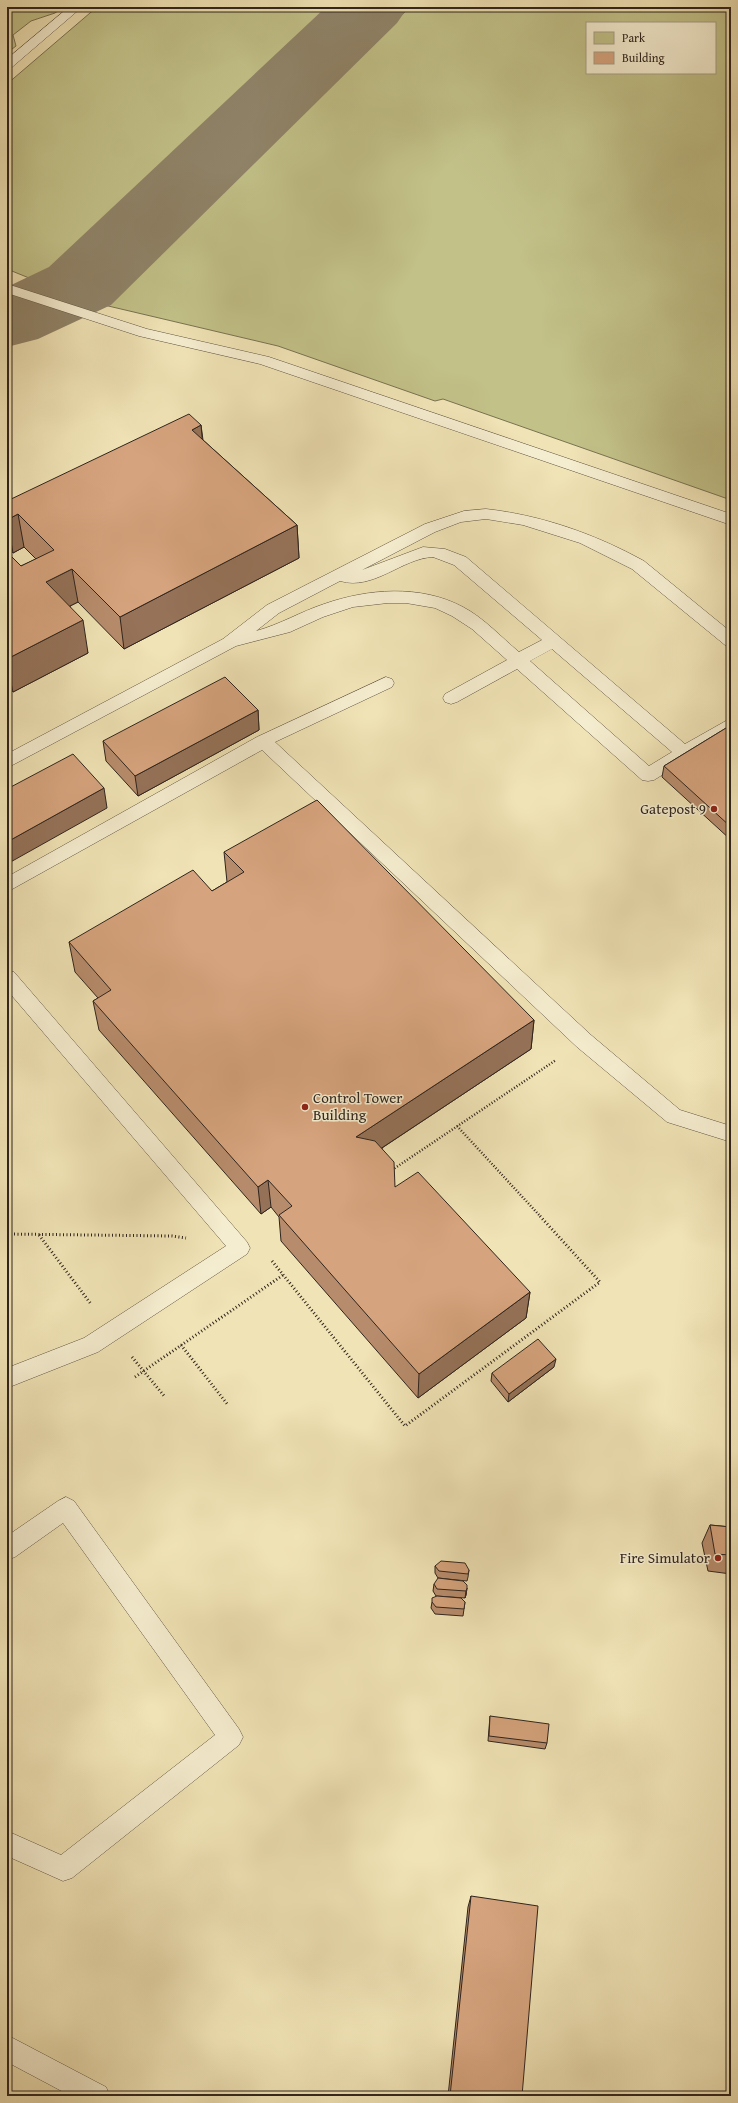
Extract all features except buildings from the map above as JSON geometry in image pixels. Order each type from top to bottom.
[{"type":"lane","points":[[7,65],[76,7]]},
{"type":"lane","points":[[7,288],[144,333],[264,360],[731,520]]},
{"type":"lane","points":[[7,762],[229,644],[273,609],[430,528],[454,518],[484,514],[511,516],[621,554],[638,565],[731,641]]},
{"type":"lane","points":[[330,580],[373,573],[416,553],[429,551],[444,553],[460,561],[684,753]]},
{"type":"lane","points":[[229,644],[291,626],[320,611],[350,601],[381,597],[408,598],[432,602],[455,610],[478,625],[648,775],[731,724]]},
{"type":"lane","points":[[451,698],[553,641]]},
{"type":"lane","points":[[7,884],[263,741],[386,683]]},
{"type":"lane","points":[[263,741],[584,1041],[674,1116],[731,1134]]},
{"type":"lane","points":[[7,977],[240,1248],[91,1345],[7,1378]]},
{"type":"lane","points":[[7,1549],[66,1508],[231,1737],[63,1869],[7,1843]]},
{"type":"lane","points":[[7,2048],[97,2096]]},
{"type":"path","points":[[388,1172],[584,1041]]},
{"type":"path","points":[[7,1234],[172,1236],[240,1248],[269,1258],[406,1426],[600,1282],[457,1126]]},
{"type":"path","points":[[135,1377],[283,1275]]},
{"type":"path","points":[[181,1345],[228,1405]]},
{"type":"green space","points":[[7,7],[63,7],[55,13],[31,21],[13,35],[16,46],[7,53]]},
{"type":"green space","points":[[97,7],[335,7],[86,244],[34,280],[7,269],[7,84]]},
{"type":"green space","points":[[410,7],[731,7],[731,500],[443,399],[435,401],[278,346],[104,305],[120,292]]},
{"type":"taxiway","points":[[7,320],[70,292],[80,286],[370,7]]},
{"type":"place","name":"Gatepost 9","points":[[714,809]]},
{"type":"place","name":"Control Tower Building","points":[[305,1107]]},
{"type":"place","name":"Fire Simulator","points":[[718,1558]]}]
